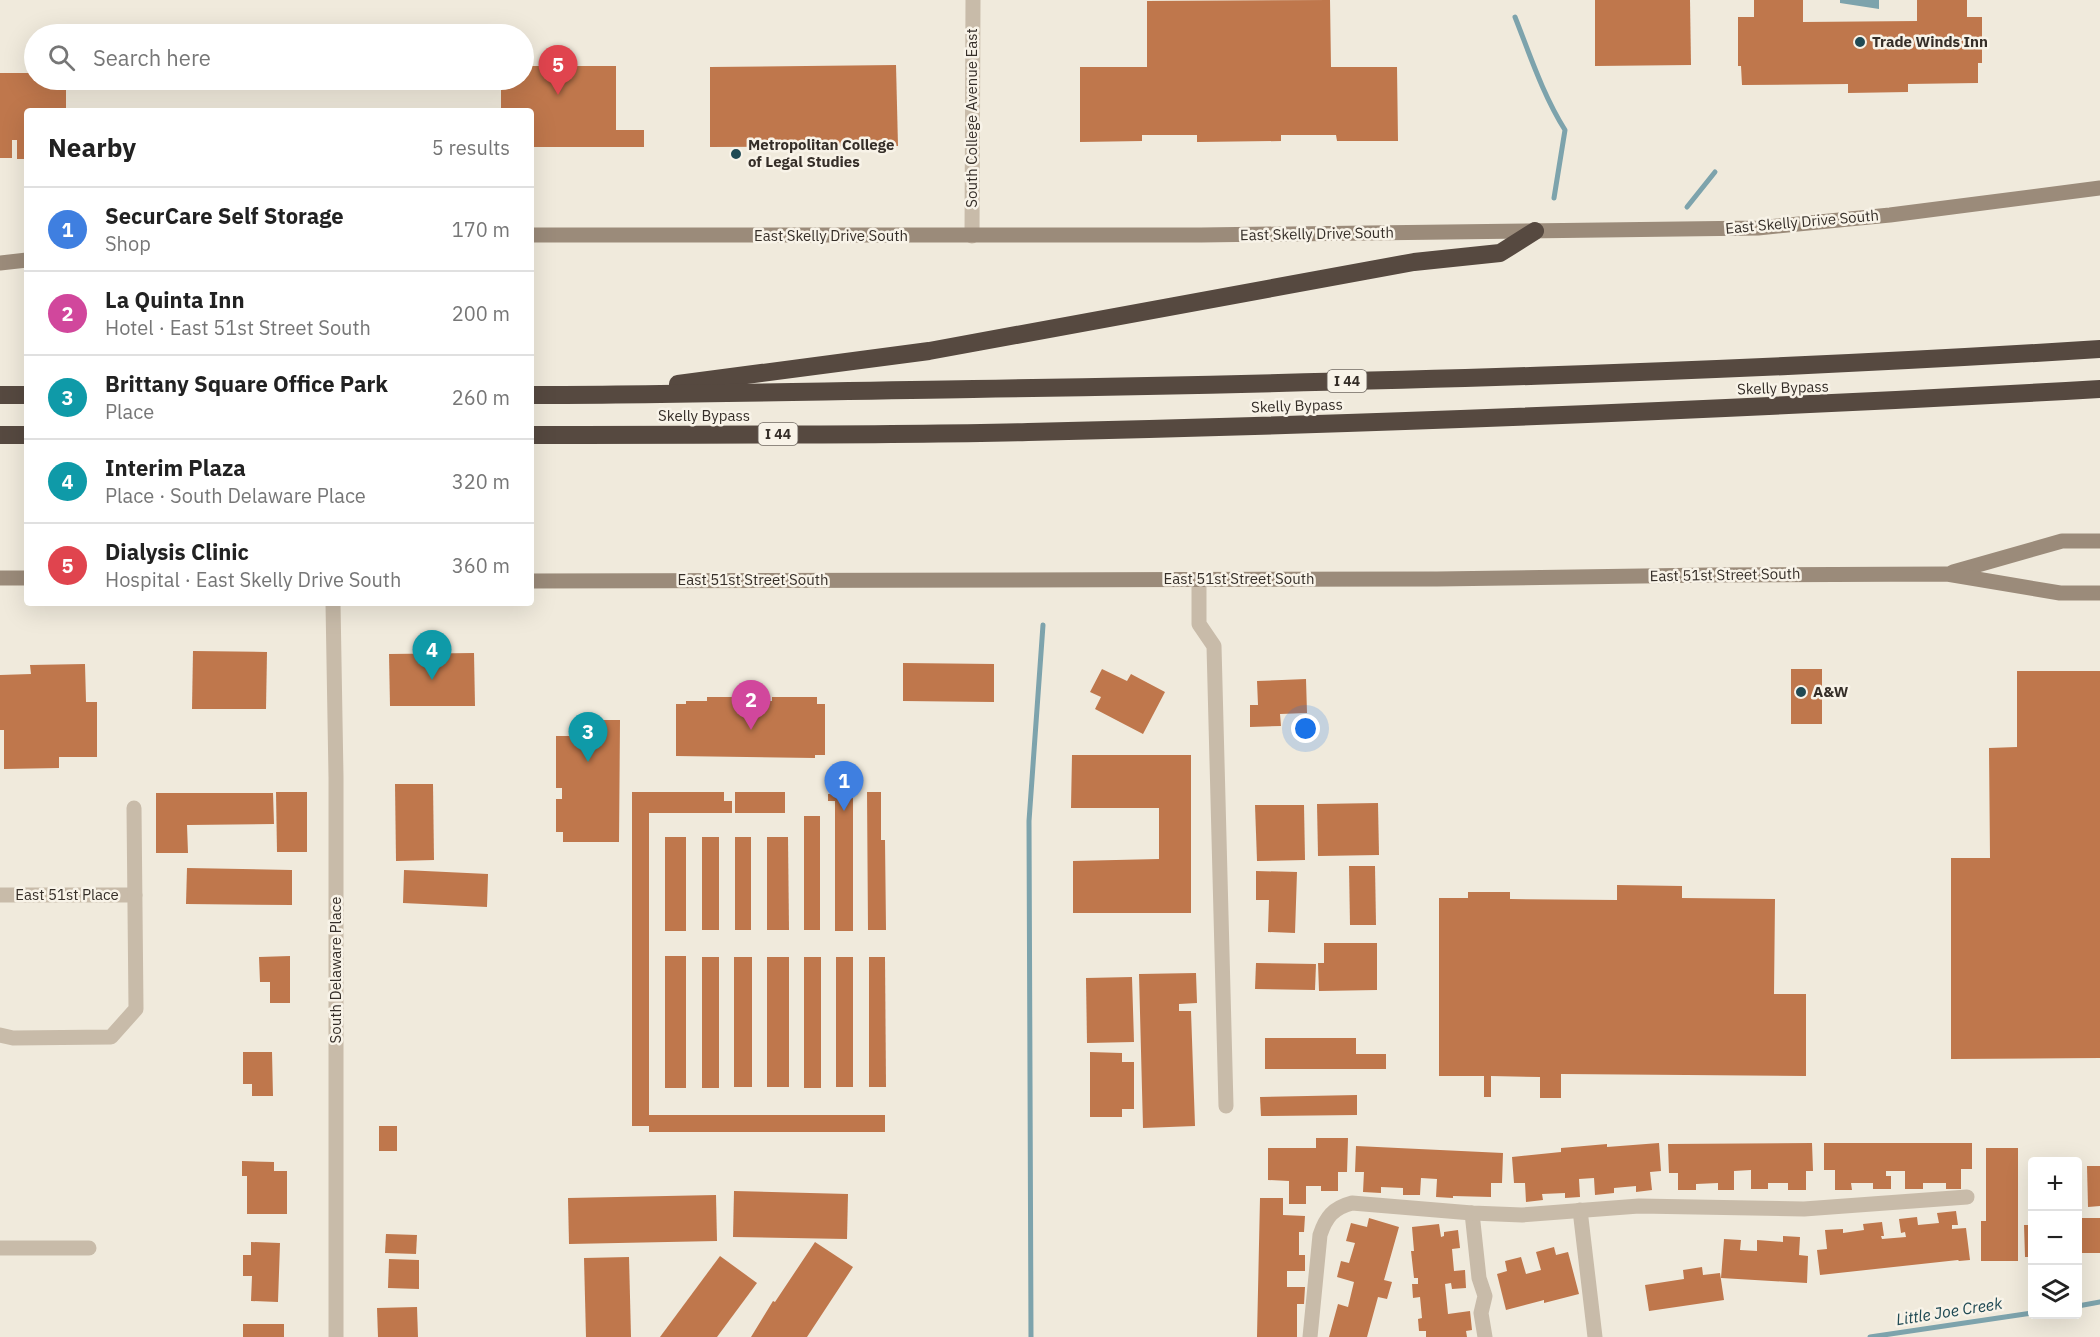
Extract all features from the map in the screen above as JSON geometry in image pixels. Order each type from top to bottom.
[{"type":"highway","points":[[592,395],[928,351],[1414,262],[1500,253],[1535,231]]},
{"type":"highway","name":"Skelly Bypass","points":[[534,395],[1138,387],[1423,379],[2100,350]]},
{"type":"highway","name":"Skelly Bypass","points":[[534,435],[1036,432],[1413,421],[1815,405],[2100,389]]},
{"type":"highway","points":[[0,395],[24,395]]},
{"type":"highway","points":[[0,435],[24,435]]},
{"type":"main road","name":"East Skelly Drive South","points":[[534,235],[972,236],[1768,227],[1890,215],[1999,199],[2100,188]]},
{"type":"main road","points":[[0,264],[24,260]]},
{"type":"main road","name":"East 51st Street South","points":[[1947,574],[2062,541],[2100,540]]},
{"type":"main road","name":"East 51st Street South","points":[[534,581],[1437,579],[1947,574],[2060,593],[2100,593]]},
{"type":"main road","points":[[0,578],[24,578]]},
{"type":"street","name":"South College Avenue East","points":[[972,236],[973,0]]},
{"type":"street","points":[[1199,579],[1199,624],[1214,646],[1226,1106]]},
{"type":"street","name":"South Delaware Place","points":[[333,606],[336,777],[336,1337]]},
{"type":"street","points":[[0,1035],[13,1038],[111,1037],[136,1009],[134,808]]},
{"type":"street","name":"East 51st Place","points":[[0,895],[135,895]]},
{"type":"street","points":[[1310,1337],[1320,1235],[1324,1222],[1330,1213],[1340,1206],[1352,1203],[1522,1215],[1639,1206],[1804,1209],[1967,1197]]},
{"type":"street","points":[[1580,1210],[1595,1337]]},
{"type":"street","points":[[1472,1213],[1479,1278],[1485,1296],[1481,1313],[1485,1337]]},
{"type":"street","points":[[0,1248],[89,1248]]},
{"type":"water","points":[[1840,0],[1879,0],[1879,9],[1840,3]]},
{"type":"building","points":[[1330,0],[1331,67],[1397,67],[1398,141],[1337,141],[1336,135],[1281,135],[1281,141],[1197,142],[1197,135],[1142,135],[1142,141],[1080,142],[1080,67],[1147,67],[1147,1]]},
{"type":"building","points":[[1595,0],[1690,0],[1691,65],[1595,66]]},
{"type":"building","name":"Trade Winds Inn","points":[[1754,0],[1803,0],[1803,22],[1917,21],[1917,0],[1967,0],[1967,17],[1982,17],[1982,63],[1978,63],[1978,83],[1908,84],[1908,92],[1848,93],[1848,84],[1742,85],[1741,66],[1738,66],[1738,17],[1754,17]]},
{"type":"building","points":[[896,65],[898,146],[710,147],[710,67]]},
{"type":"building","points":[[534,66],[616,66],[616,130],[644,130],[644,147],[534,147],[534,108],[501,108],[501,90],[534,90]]},
{"type":"building","points":[[0,73],[24,73],[24,90],[66,90],[66,108],[24,108],[24,159],[17,159],[17,140],[12,140],[12,158],[0,158]]},
{"type":"building","points":[[193,651],[267,652],[266,709],[192,709]]},
{"type":"building","points":[[474,653],[475,706],[390,706],[389,654]]},
{"type":"building","points":[[903,663],[994,664],[994,702],[903,701]]},
{"type":"building","points":[[85,664],[86,702],[97,702],[97,757],[59,757],[59,768],[4,769],[4,730],[0,730],[0,675],[31,674],[30,665]]},
{"type":"building","points":[[1102,669],[1127,681],[1131,674],[1165,692],[1143,734],[1095,709],[1101,697],[1090,692]]},
{"type":"building","points":[[1791,669],[1822,669],[1822,724],[1791,724]]},
{"type":"building","points":[[2017,671],[2100,671],[2100,1058],[1951,1059],[1951,858],[1990,858],[1989,748],[2017,747]]},
{"type":"building","points":[[1306,679],[1307,713],[1280,714],[1281,726],[1250,727],[1250,705],[1258,705],[1257,681]]},
{"type":"building","points":[[707,697],[751,697],[751,701],[772,701],[772,697],[817,697],[817,704],[825,704],[825,755],[815,755],[815,758],[676,756],[676,704],[686,704],[686,701],[707,701]]},
{"type":"building","points":[[574,720],[620,720],[619,842],[563,842],[563,832],[556,832],[556,799],[562,799],[562,788],[556,788],[556,736],[574,736]]},
{"type":"building","points":[[1072,755],[1191,755],[1191,913],[1073,913],[1073,861],[1159,859],[1159,808],[1071,808]]},
{"type":"building","points":[[395,784],[433,784],[434,860],[396,861]]},
{"type":"building","points":[[276,792],[307,792],[307,852],[277,852]]},
{"type":"building","points":[[632,792],[724,792],[724,801],[732,801],[732,813],[649,813],[649,1115],[885,1115],[885,1132],[649,1132],[649,1126],[632,1126]]},
{"type":"building","points":[[735,792],[785,792],[785,813],[735,813]]},
{"type":"building","points":[[867,792],[881,792],[881,840],[885,840],[886,930],[868,930]]},
{"type":"building","points":[[156,793],[273,793],[274,824],[187,825],[188,853],[156,853]]},
{"type":"building","points":[[828,794],[853,794],[853,931],[835,931],[835,801],[828,801]]},
{"type":"building","points":[[1378,803],[1379,855],[1318,856],[1317,804]]},
{"type":"building","points":[[1255,805],[1304,805],[1305,860],[1257,861]]},
{"type":"building","points":[[804,816],[820,816],[820,930],[804,930]]},
{"type":"building","points":[[665,837],[686,837],[686,931],[665,931]]},
{"type":"building","points":[[702,837],[719,837],[719,930],[702,930]]},
{"type":"building","points":[[735,837],[751,837],[751,930],[735,930]]},
{"type":"building","points":[[767,837],[788,837],[789,930],[767,930]]},
{"type":"building","points":[[1349,866],[1375,866],[1376,925],[1350,925]]},
{"type":"building","points":[[187,868],[292,870],[292,905],[186,904]]},
{"type":"building","points":[[404,870],[488,874],[487,907],[403,903]]},
{"type":"building","points":[[1256,871],[1297,872],[1295,933],[1268,932],[1269,900],[1256,900]]},
{"type":"building","points":[[1617,885],[1682,886],[1682,898],[1775,899],[1774,994],[1806,994],[1806,1076],[1561,1074],[1561,1098],[1540,1098],[1540,1077],[1491,1076],[1491,1097],[1484,1097],[1484,1076],[1439,1076],[1439,898],[1468,898],[1468,892],[1510,892],[1510,899],[1617,900]]},
{"type":"building","points":[[1324,943],[1377,943],[1377,990],[1319,991],[1318,963],[1324,963]]},
{"type":"building","points":[[290,956],[290,1003],[270,1003],[270,982],[260,982],[259,957]]},
{"type":"building","points":[[665,956],[686,956],[686,1088],[665,1088]]},
{"type":"building","points":[[702,957],[719,957],[719,1088],[702,1088]]},
{"type":"building","points":[[734,957],[752,957],[752,1087],[734,1087]]},
{"type":"building","points":[[767,957],[789,957],[789,1087],[767,1087]]},
{"type":"building","points":[[804,957],[821,957],[821,1088],[804,1088]]},
{"type":"building","points":[[836,957],[853,957],[853,1087],[836,1087]]},
{"type":"building","points":[[869,957],[885,957],[886,1087],[869,1087]]},
{"type":"building","points":[[1256,963],[1316,964],[1315,990],[1255,989]]},
{"type":"building","points":[[1196,973],[1197,1003],[1179,1004],[1179,1011],[1191,1011],[1195,1126],[1143,1128],[1139,974]]},
{"type":"building","points":[[1132,977],[1134,1042],[1087,1043],[1086,978]]},
{"type":"building","points":[[1265,1038],[1356,1038],[1356,1054],[1386,1054],[1386,1069],[1265,1069]]},
{"type":"building","points":[[243,1052],[272,1052],[273,1096],[252,1096],[252,1084],[243,1084]]},
{"type":"building","points":[[1090,1052],[1122,1053],[1122,1062],[1134,1062],[1134,1109],[1122,1109],[1122,1117],[1090,1117]]},
{"type":"building","points":[[1357,1095],[1357,1115],[1261,1116],[1260,1097]]},
{"type":"building","points":[[379,1126],[397,1126],[397,1151],[379,1151]]},
{"type":"building","points":[[1316,1138],[1348,1138],[1347,1172],[1338,1172],[1338,1191],[1321,1191],[1321,1186],[1306,1186],[1306,1204],[1289,1204],[1289,1181],[1268,1180],[1268,1148],[1316,1148]]},
{"type":"building","points":[[1659,1143],[1661,1171],[1650,1172],[1652,1190],[1636,1192],[1636,1186],[1614,1188],[1614,1193],[1595,1195],[1594,1178],[1579,1179],[1580,1197],[1565,1198],[1565,1193],[1542,1194],[1543,1200],[1526,1202],[1525,1183],[1514,1183],[1512,1157],[1561,1152],[1561,1148]]},
{"type":"building","points":[[1812,1143],[1813,1171],[1806,1171],[1806,1190],[1788,1190],[1788,1183],[1768,1183],[1768,1189],[1751,1189],[1751,1170],[1734,1171],[1734,1190],[1718,1190],[1718,1183],[1696,1184],[1696,1190],[1678,1190],[1678,1173],[1669,1173],[1668,1144]]},
{"type":"building","points":[[1824,1143],[1972,1143],[1972,1169],[1961,1169],[1961,1189],[1946,1189],[1946,1183],[1923,1183],[1923,1189],[1905,1189],[1905,1171],[1886,1171],[1886,1176],[1891,1176],[1891,1189],[1873,1189],[1873,1183],[1851,1183],[1852,1190],[1835,1190],[1835,1170],[1824,1170]]},
{"type":"building","points":[[1356,1146],[1503,1153],[1502,1183],[1491,1183],[1491,1197],[1436,1197],[1437,1179],[1421,1178],[1420,1195],[1403,1195],[1403,1188],[1381,1187],[1381,1193],[1363,1192],[1364,1172],[1355,1172]]},
{"type":"building","points":[[1986,1148],[2018,1148],[2018,1261],[1981,1261],[1981,1221],[1986,1221]]},
{"type":"building","points":[[242,1161],[274,1162],[274,1171],[287,1171],[287,1214],[247,1214],[247,1176],[242,1176]]},
{"type":"building","points":[[2087,1166],[2100,1166],[2100,1206],[2088,1207]]},
{"type":"building","points":[[734,1191],[848,1194],[847,1239],[733,1237]]},
{"type":"building","points":[[716,1195],[717,1241],[569,1244],[568,1198]]},
{"type":"building","points":[[1260,1198],[1283,1198],[1283,1215],[1305,1216],[1304,1232],[1299,1232],[1299,1255],[1305,1255],[1305,1271],[1287,1271],[1287,1287],[1305,1287],[1304,1304],[1297,1304],[1297,1337],[1257,1337]]},
{"type":"building","points":[[1956,1211],[1958,1225],[1952,1225],[1952,1229],[1966,1228],[1970,1260],[1820,1275],[1817,1250],[1827,1249],[1825,1230],[1843,1229],[1843,1233],[1864,1230],[1863,1224],[1882,1222],[1884,1236],[1881,1236],[1882,1239],[1906,1237],[1905,1232],[1901,1233],[1899,1219],[1917,1217],[1918,1225],[1939,1223],[1937,1213]]},
{"type":"building","points":[[1369,1218],[1399,1227],[1384,1280],[1392,1282],[1387,1299],[1378,1297],[1367,1337],[1329,1337],[1338,1304],[1348,1307],[1354,1282],[1337,1277],[1341,1261],[1349,1263],[1355,1243],[1346,1241],[1351,1223],[1367,1227]]},
{"type":"building","points":[[2082,1218],[2100,1218],[2100,1253],[2082,1253]]},
{"type":"building","points":[[1439,1224],[1441,1237],[1444,1236],[1444,1232],[1458,1230],[1460,1248],[1452,1249],[1454,1271],[1465,1270],[1466,1288],[1452,1289],[1451,1283],[1445,1284],[1448,1314],[1470,1311],[1472,1330],[1466,1331],[1467,1337],[1426,1337],[1426,1331],[1419,1331],[1418,1319],[1422,1318],[1420,1297],[1413,1298],[1412,1284],[1418,1284],[1418,1278],[1414,1278],[1411,1251],[1414,1251],[1412,1227]]},
{"type":"building","points":[[2024,1225],[2028,1225],[2028,1257],[2025,1257]]},
{"type":"building","points":[[386,1234],[417,1235],[416,1254],[385,1253]]},
{"type":"building","points":[[1783,1236],[1800,1237],[1799,1255],[1808,1256],[1807,1283],[1721,1278],[1724,1239],[1741,1240],[1740,1250],[1757,1251],[1757,1240],[1783,1242]]},
{"type":"building","points":[[251,1242],[280,1243],[278,1302],[251,1301],[252,1276],[243,1276],[243,1255],[251,1255]]},
{"type":"building","points":[[815,1242],[853,1267],[807,1337],[751,1337],[773,1301],[775,1302]]},
{"type":"building","points":[[1554,1247],[1556,1255],[1568,1252],[1579,1294],[1506,1310],[1497,1274],[1507,1271],[1505,1261],[1521,1257],[1526,1274],[1541,1270],[1536,1252]]},
{"type":"building","points":[[720,1256],[757,1283],[717,1337],[660,1337]]},
{"type":"building","points":[[629,1257],[631,1337],[586,1337],[584,1258]]},
{"type":"building","points":[[389,1259],[419,1260],[419,1289],[388,1288]]},
{"type":"building","points":[[1702,1267],[1703,1275],[1720,1273],[1724,1300],[1649,1311],[1645,1285],[1684,1279],[1683,1270]]},
{"type":"building","points":[[417,1307],[418,1337],[378,1337],[377,1308]]},
{"type":"building","points":[[243,1324],[284,1324],[284,1337],[243,1337]]},
{"type":"waterway","points":[[1515,17],[1543,89],[1565,130],[1554,198]]},
{"type":"waterway","points":[[1687,207],[1715,172]]},
{"type":"waterway","points":[[1031,1337],[1029,821],[1043,625]]},
{"type":"waterway","name":"Little Joe Creek","points":[[2082,1305],[2100,1302]]},
{"type":"waterway","name":"Little Joe Creek","points":[[1870,1337],[2028,1314]]},
{"type":"place","name":"Trade Winds Inn","points":[[1860,42]]},
{"type":"place","name":"Dialysis Clinic","points":[[558,95]]},
{"type":"place","name":"Metropolitan College of Legal Studies","points":[[736,154]]},
{"type":"place","name":"Interim Plaza","points":[[432,680]]},
{"type":"place","name":"A&W","points":[[1801,692]]},
{"type":"place","name":"La Quinta Inn","points":[[751,730]]},
{"type":"place","name":"Brittany Square Office Park","points":[[588,762]]},
{"type":"place","name":"SecurCare Self Storage","points":[[844,811]]}]
